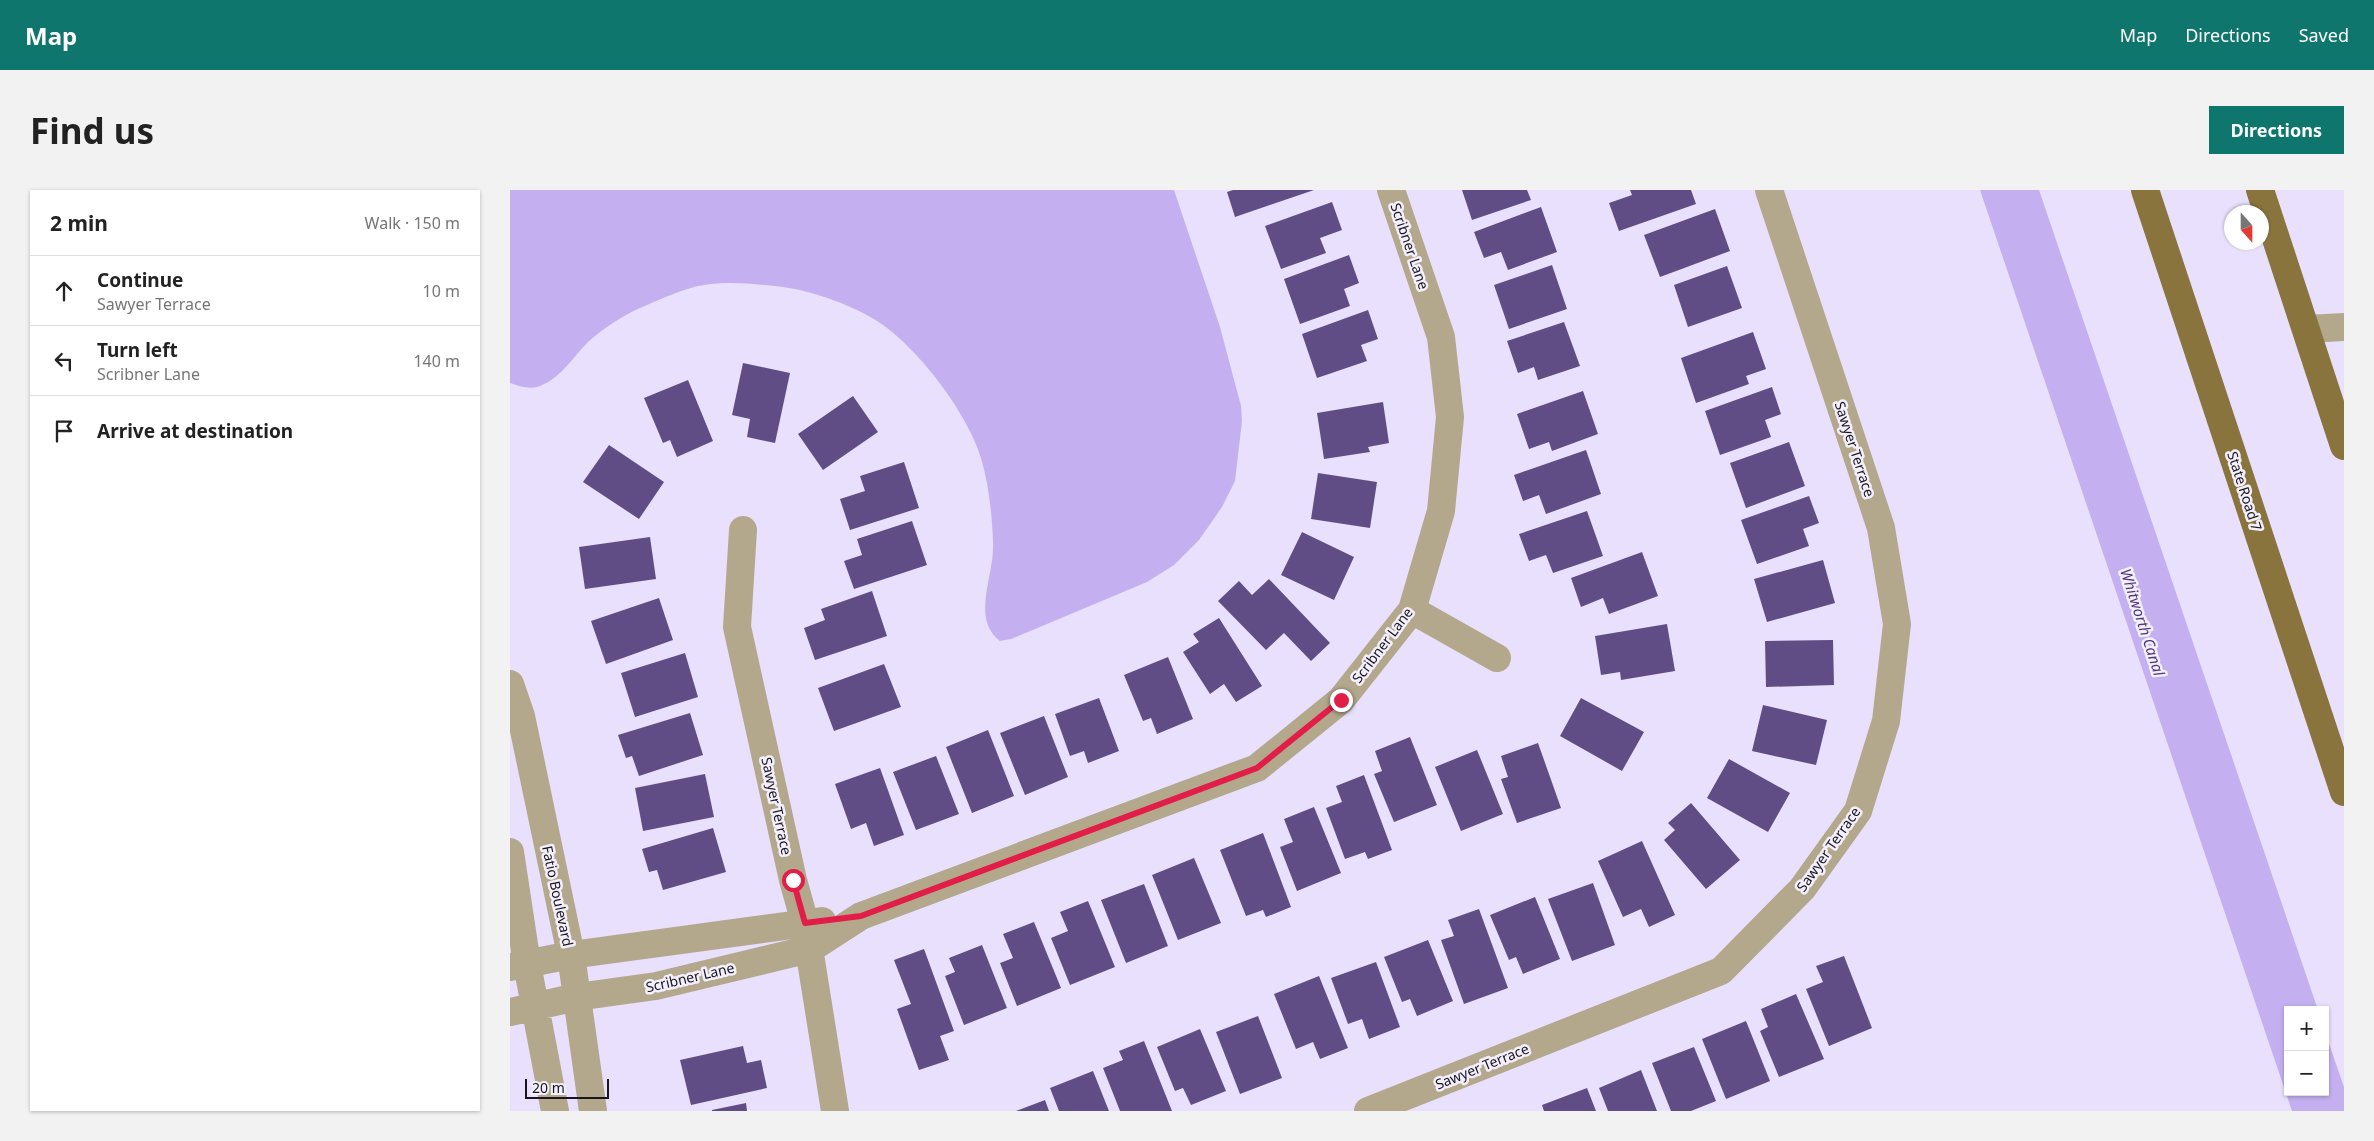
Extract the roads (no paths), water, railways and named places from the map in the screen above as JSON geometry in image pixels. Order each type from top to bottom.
[{"type":"main road","name":"State Road 7","points":[[2146,190],[2344,792]]},
{"type":"main road","points":[[2260,190],[2344,446]]},
{"type":"street","name":"Scribner Lane","points":[[523,1009],[577,997],[656,986],[807,936],[1257,768],[1341,700],[1412,610],[1441,511],[1450,417],[1441,337],[1391,190]]},
{"type":"street","name":"Sawyer Terrace","points":[[1368,1111],[1721,971],[1802,890],[1858,811],[1886,722],[1897,624],[1881,528],[1769,190]]},
{"type":"street","points":[[2307,329],[2344,327]]},
{"type":"street","name":"Sawyer Terrace","points":[[743,530],[737,627],[807,936],[835,1111]]},
{"type":"street","points":[[1412,610],[1498,658]]},
{"type":"street","name":"Fatio Boulevard","points":[[510,684],[521,716],[570,955],[593,1111]]},
{"type":"street","points":[[510,852],[523,1009],[555,1111]]},
{"type":"street","name":"Scribner Lane","points":[[518,965],[570,955],[807,936]]},
{"type":"water","points":[[510,190],[1174,190],[1220,327],[1241,406],[1242,421],[1235,481],[1222,507],[1199,540],[1174,565],[1147,582],[1011,639],[1000,641],[991,632],[985,609],[993,555],[993,542],[990,500],[981,458],[975,441],[954,403],[926,366],[895,334],[859,311],[807,292],[783,287],[751,284],[708,284],[672,294],[631,312],[616,321],[588,342],[560,373],[540,386],[533,388],[510,383]]},
{"type":"water","name":"Whitworth Canal","points":[[1980,190],[2039,190],[2317,1006],[2284,1006],[2284,1087]]},
{"type":"water","points":[[2329,1044],[2344,1087],[2344,1111],[2292,1111],[2287,1096],[2329,1096]]}]
